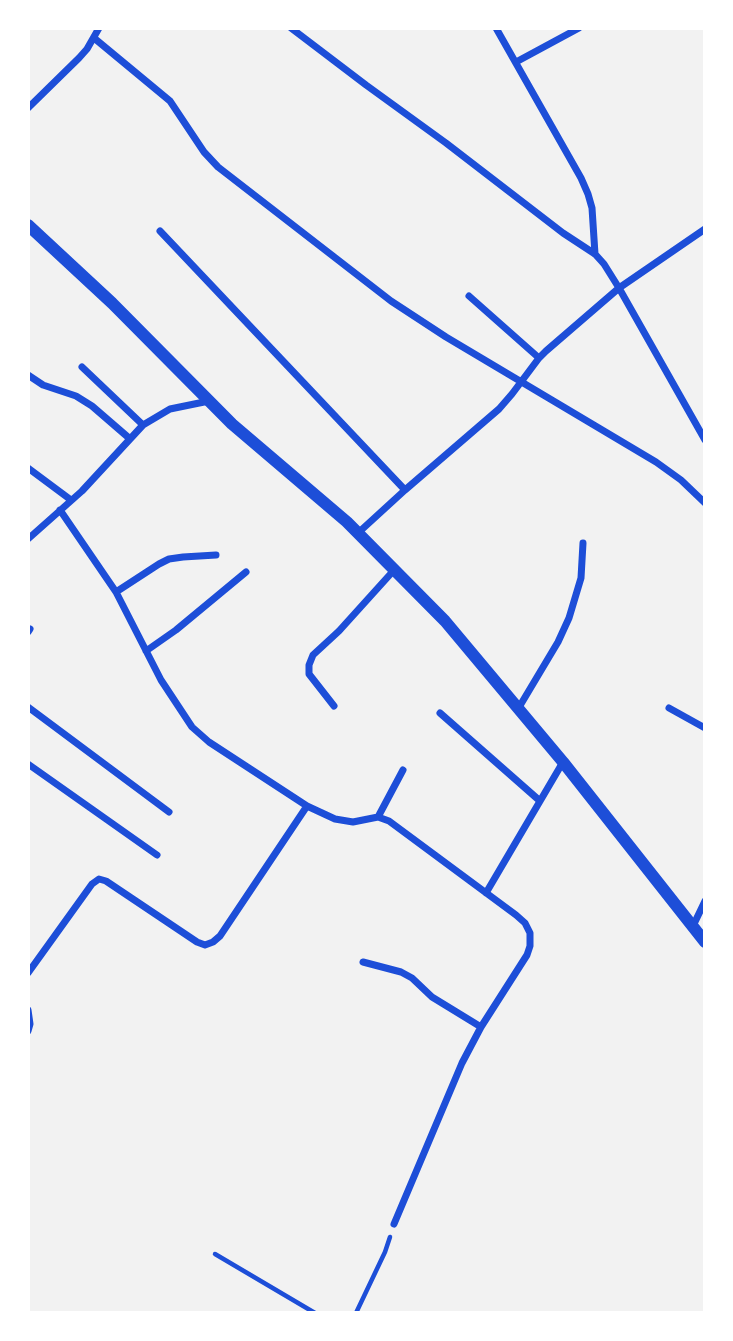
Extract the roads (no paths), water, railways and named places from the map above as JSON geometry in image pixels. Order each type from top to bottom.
[{"type":"street","points":[[28,108],[79,58],[99,28]]},
{"type":"street","points":[[290,28],[595,254],[619,288],[705,440]]},
{"type":"street","points":[[496,28],[581,178],[592,208],[595,254]]},
{"type":"street","points":[[516,62],[579,28]]},
{"type":"street","points":[[94,38],[170,102],[204,152],[218,167],[391,301],[446,337],[656,462],[681,480],[705,503]]},
{"type":"street","points":[[28,225],[112,303],[240,431],[358,533],[445,621],[563,762],[705,942]]},
{"type":"street","points":[[358,533],[499,410],[539,358],[619,288],[705,229]]},
{"type":"street","points":[[160,231],[405,490]]},
{"type":"street","points":[[469,296],[539,358]]},
{"type":"street","points":[[82,367],[143,425]]},
{"type":"street","points":[[28,375],[43,385],[76,396],[92,406],[129,439]]},
{"type":"street","points":[[28,539],[71,500],[143,425],[170,409],[209,401]]},
{"type":"street","points":[[28,468],[71,500]]},
{"type":"street","points":[[60,510],[116,592],[161,680],[192,727],[209,742],[307,806],[335,819],[353,822],[378,817],[389,821],[525,923],[530,933],[527,955],[481,1027],[462,1063],[394,1224]]},
{"type":"street","points":[[518,709],[558,642],[569,618],[581,578],[583,543]]},
{"type":"street","points":[[116,592],[169,559],[216,555]]},
{"type":"street","points":[[334,706],[309,674],[313,655],[339,631],[395,569]]},
{"type":"street","points":[[146,651],[176,630],[246,572]]},
{"type":"street","points":[[28,707],[169,811]]},
{"type":"street","points":[[669,708],[705,728]]},
{"type":"street","points":[[440,713],[540,802]]},
{"type":"street","points":[[486,893],[563,762]]},
{"type":"street","points":[[28,764],[157,855]]},
{"type":"street","points":[[378,817],[403,770]]},
{"type":"street","points":[[28,974],[92,884],[99,879],[106,881],[197,943],[213,943],[307,806]]},
{"type":"street","points":[[693,927],[705,901]]},
{"type":"street","points":[[363,962],[401,972],[412,978],[432,997],[481,1027]]},
{"type":"street","points":[[28,1010],[28,1031]]}]
